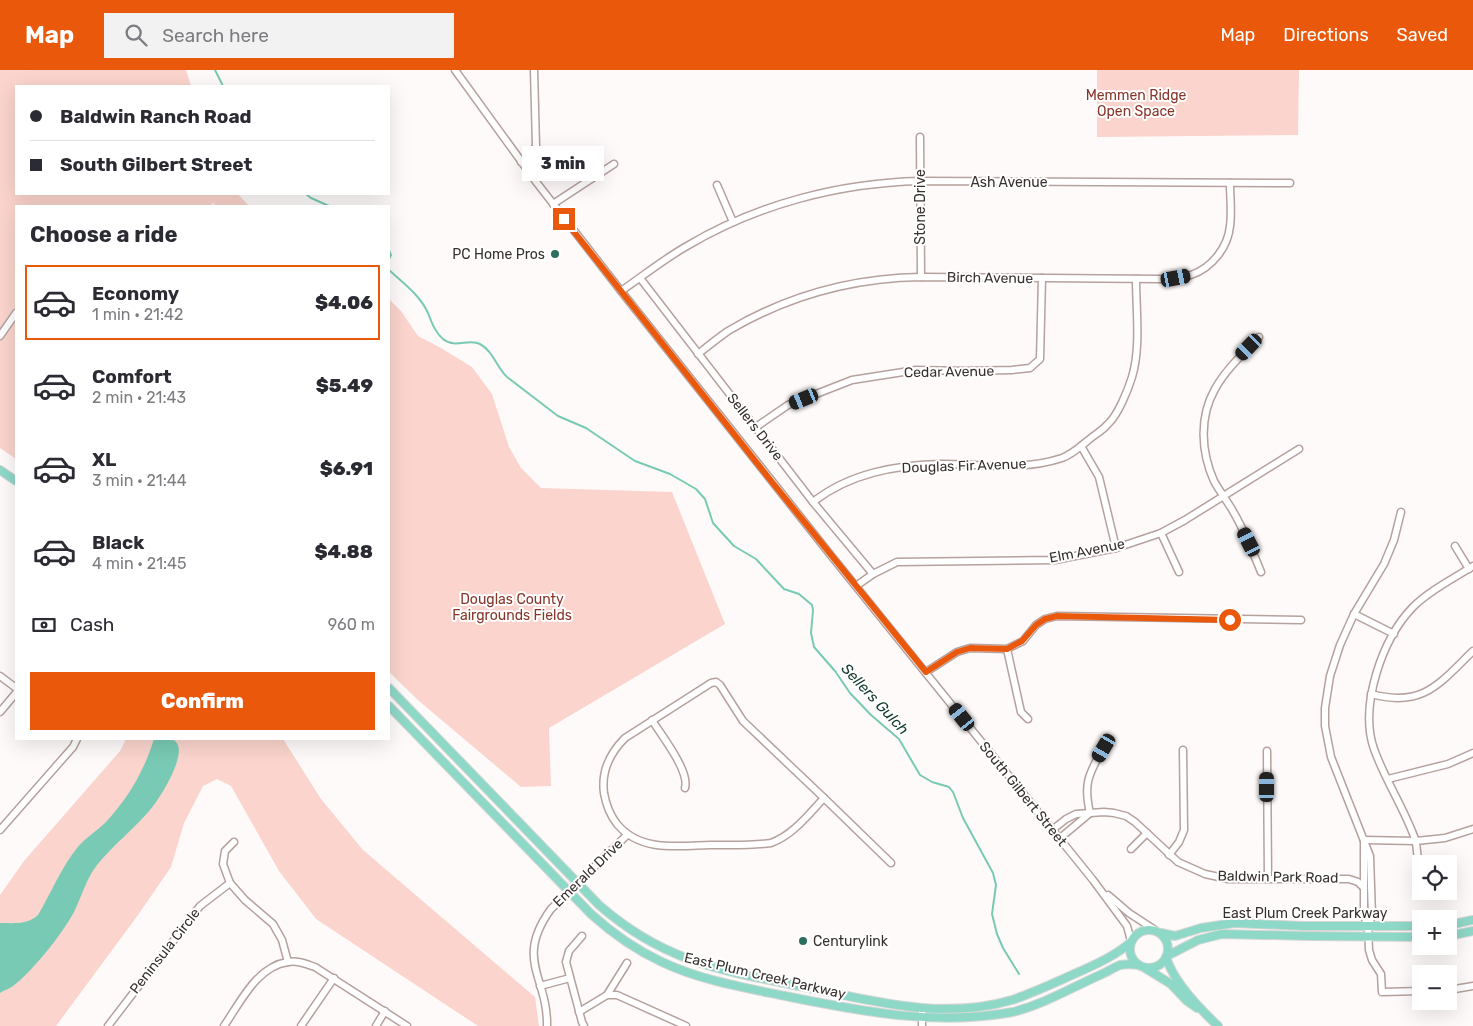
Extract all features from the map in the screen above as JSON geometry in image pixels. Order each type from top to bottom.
[{"type":"main road","points":[[0,470],[15,480]]},
{"type":"main road","name":"East Plum Creek Parkway","points":[[390,689],[604,910],[633,932],[662,949],[694,962],[768,980],[893,1005],[922,1009],[944,1009],[975,1007],[1010,1000],[1050,985],[1095,964],[1120,951],[1131,941]]},
{"type":"main road","name":"East Plum Creek Parkway","points":[[390,707],[596,919],[626,942],[662,962],[690,974],[922,1023],[977,1019],[1014,1012],[1056,996],[1118,966],[1130,964],[1141,966]]},
{"type":"main road","points":[[1457,923],[1473,920]]},
{"type":"main road","name":"East Plum Creek Parkway","points":[[1158,931],[1175,936],[1201,928],[1234,923],[1303,926],[1412,926]]},
{"type":"main road","points":[[1249,933],[1256,929],[1291,931],[1303,926]]},
{"type":"main road","points":[[1205,1014],[1174,975],[1167,957],[1168,943],[1158,931],[1141,931],[1136,935],[1131,941],[1131,954],[1141,966],[1172,984],[1187,1001],[1218,1026]]},
{"type":"main road","points":[[1457,934],[1473,931]]},
{"type":"main road","name":"East Plum Creek Parkway","points":[[1167,957],[1190,943],[1222,934],[1412,937]]},
{"type":"main road","points":[[1141,966],[1156,967],[1167,957]]},
{"type":"street","name":"South Gilbert Street","points":[[455,70],[521,162],[621,291],[1093,880],[1127,926],[1131,941]]},
{"type":"street","points":[[521,162],[531,154],[536,146],[534,70]]},
{"type":"street","name":"Stone Drive","points":[[920,137],[921,277]]},
{"type":"street","points":[[553,204],[614,164]]},
{"type":"street","name":"Ash Avenue","points":[[621,291],[687,246],[733,222],[772,206],[840,188],[920,181],[1290,183]]},
{"type":"street","name":"Birch Avenue","points":[[698,354],[726,332],[790,301],[834,288],[868,281],[921,277],[1168,278],[1192,275],[1205,268],[1215,259],[1228,237],[1230,225],[1230,183]]},
{"type":"street","points":[[717,185],[733,222]]},
{"type":"street","name":"Sellers Drive","points":[[640,278],[813,502],[873,574]]},
{"type":"street","name":"Cedar Avenue","points":[[756,427],[788,405],[852,380],[916,370],[965,372],[1030,368],[1040,359],[1042,278]]},
{"type":"street","name":"Douglas Fir Avenue","points":[[813,502],[828,490],[868,473],[895,468],[942,464],[993,467],[1024,465],[1064,457],[1081,446],[1109,424],[1119,408],[1132,376],[1136,349],[1136,278]]},
{"type":"street","points":[[0,336],[15,314]]},
{"type":"street","points":[[1259,337],[1224,375],[1214,390],[1207,406],[1204,424],[1205,455],[1215,481],[1249,542],[1261,572]]},
{"type":"street","points":[[1081,446],[1099,477],[1116,548]]},
{"type":"street","name":"Elm Avenue","points":[[856,586],[873,574],[897,562],[1055,560],[1116,548],[1161,533],[1299,449]]},
{"type":"street","points":[[1368,926],[1372,916],[1371,862],[1368,848],[1332,763],[1325,726],[1326,699],[1330,676],[1340,645],[1354,614],[1384,564],[1394,540],[1401,512]]},
{"type":"street","points":[[1161,533],[1179,572]]},
{"type":"street","points":[[1417,855],[1416,841],[1374,747],[1369,710],[1371,694],[1378,672],[1402,620],[1425,596],[1471,567],[1455,546]]},
{"type":"street","points":[[1354,614],[1394,634]]},
{"type":"street","points":[[926,672],[957,652],[970,648],[1007,649],[1022,641],[1036,625],[1045,619],[1057,616],[1250,621],[1301,620]]},
{"type":"street","points":[[1007,649],[1021,712],[1028,719]]},
{"type":"street","points":[[1371,694],[1402,698],[1421,695],[1437,686],[1473,651]]},
{"type":"street","points":[[0,676],[15,687]]},
{"type":"street","points":[[824,798],[787,836],[770,843],[666,846],[644,843],[627,835],[614,820],[605,802],[604,779],[606,765],[616,746],[625,738],[711,682],[716,682],[720,685],[743,721],[824,798],[891,863]]},
{"type":"street","points":[[0,712],[15,694]]},
{"type":"street","points":[[652,720],[682,769],[686,778],[685,788]]},
{"type":"street","points":[[0,830],[73,748],[77,740]]},
{"type":"street","points":[[1059,838],[1090,813],[1086,786],[1104,748]]},
{"type":"street","points":[[1169,855],[1179,842],[1184,830],[1182,750]]},
{"type":"street","points":[[1267,751],[1268,878]]},
{"type":"street","points":[[1388,779],[1448,764],[1473,753]]},
{"type":"street","name":"Baldwin Park Road","points":[[1052,830],[1071,816],[1104,812],[1126,816],[1147,833],[1169,855],[1186,866],[1205,874],[1228,878],[1340,878],[1355,880],[1364,888]]},
{"type":"street","points":[[1364,840],[1416,841],[1445,838],[1473,829]]},
{"type":"street","points":[[1131,849],[1147,833]]},
{"type":"street","name":"Emerald Drive","points":[[547,1026],[547,1012],[533,955],[537,934],[543,920],[551,909],[627,835]]},
{"type":"street","points":[[1364,840],[1364,916],[1368,926],[1369,950],[1372,960],[1381,974],[1382,992],[1412,991]]},
{"type":"street","points":[[234,842],[225,850],[223,864],[230,883],[245,900],[274,924],[282,940],[288,962]]},
{"type":"street","name":"South Gilbert Street","points":[[1093,880],[1125,910],[1158,931]]},
{"type":"street","name":"Peninsula Circle","points":[[108,1026],[200,906],[230,883]]},
{"type":"street","points":[[582,936],[569,951],[566,962],[584,1026]]},
{"type":"street","points":[[224,1026],[254,982],[266,972],[288,962],[301,962],[315,967],[407,1026]]},
{"type":"street","points":[[579,1012],[607,995],[627,962]]},
{"type":"street","points":[[302,1026],[334,978]]},
{"type":"street","points":[[540,986],[570,978]]},
{"type":"street","points":[[1457,989],[1473,986]]},
{"type":"street","points":[[607,995],[617,996],[686,1026]]},
{"type":"street","points":[[922,1009],[922,1023]]},
{"type":"street","points":[[376,1026],[385,1012]]},
{"type":"green space","points":[[0,70],[186,70],[191,85],[15,85],[15,195],[239,195],[248,205],[216,205],[213,203],[211,205],[15,205],[15,458],[0,448]]},
{"type":"green space","name":"Memmen Ridge Open Space","points":[[1097,70],[1299,70],[1298,135],[1097,137]]},
{"type":"green space","name":"Douglas County Fairgrounds Fields","points":[[390,300],[401,311],[418,336],[472,367],[492,394],[509,447],[521,468],[541,488],[672,492],[725,624],[549,728],[551,786],[521,787],[419,701],[390,673]]},
{"type":"green space","points":[[126,740],[284,740],[321,799],[363,850],[535,997],[539,1026],[478,1026],[316,919],[279,871],[231,786],[217,779],[203,786],[184,823],[171,867],[56,1026],[0,1026],[0,895],[24,861],[120,751]]},
{"type":"shaded area","points":[[154,740],[174,740],[176,742],[179,748],[178,756],[171,777],[160,797],[144,817],[93,870],[74,912],[46,952],[21,979],[0,993],[0,923],[25,922],[38,915],[71,856],[84,841],[106,822],[122,803],[146,762]]},
{"type":"waterway","name":"Sellers Gulch","points":[[215,70],[222,85]]},
{"type":"waterway","name":"Sellers Gulch","points":[[307,195],[327,205]]},
{"type":"waterway","name":"Sellers Gulch","points":[[390,252],[390,257]]},
{"type":"waterway","name":"Sellers Gulch","points":[[390,271],[411,290],[425,307],[432,324],[443,339],[452,343],[476,342],[480,344],[492,355],[507,377],[558,416],[586,428],[635,461],[670,474],[696,489],[705,499],[713,523],[734,546],[756,559],[784,589],[799,594],[812,605],[811,633],[814,647],[835,671],[850,693],[871,715],[899,739],[920,775],[932,782],[949,787],[953,792],[963,818],[993,873],[996,885],[992,914],[997,934],[1019,974]]},
{"type":"place","name":"PC Home Pros","points":[[555,254]]},
{"type":"place","name":"Centurylink","points":[[803,941]]},
{"type":"route","points":[[564,219],[772,482],[926,672],[942,660],[970,648],[1007,649],[1022,641],[1036,625],[1045,619],[1057,616],[1230,620]]}]
